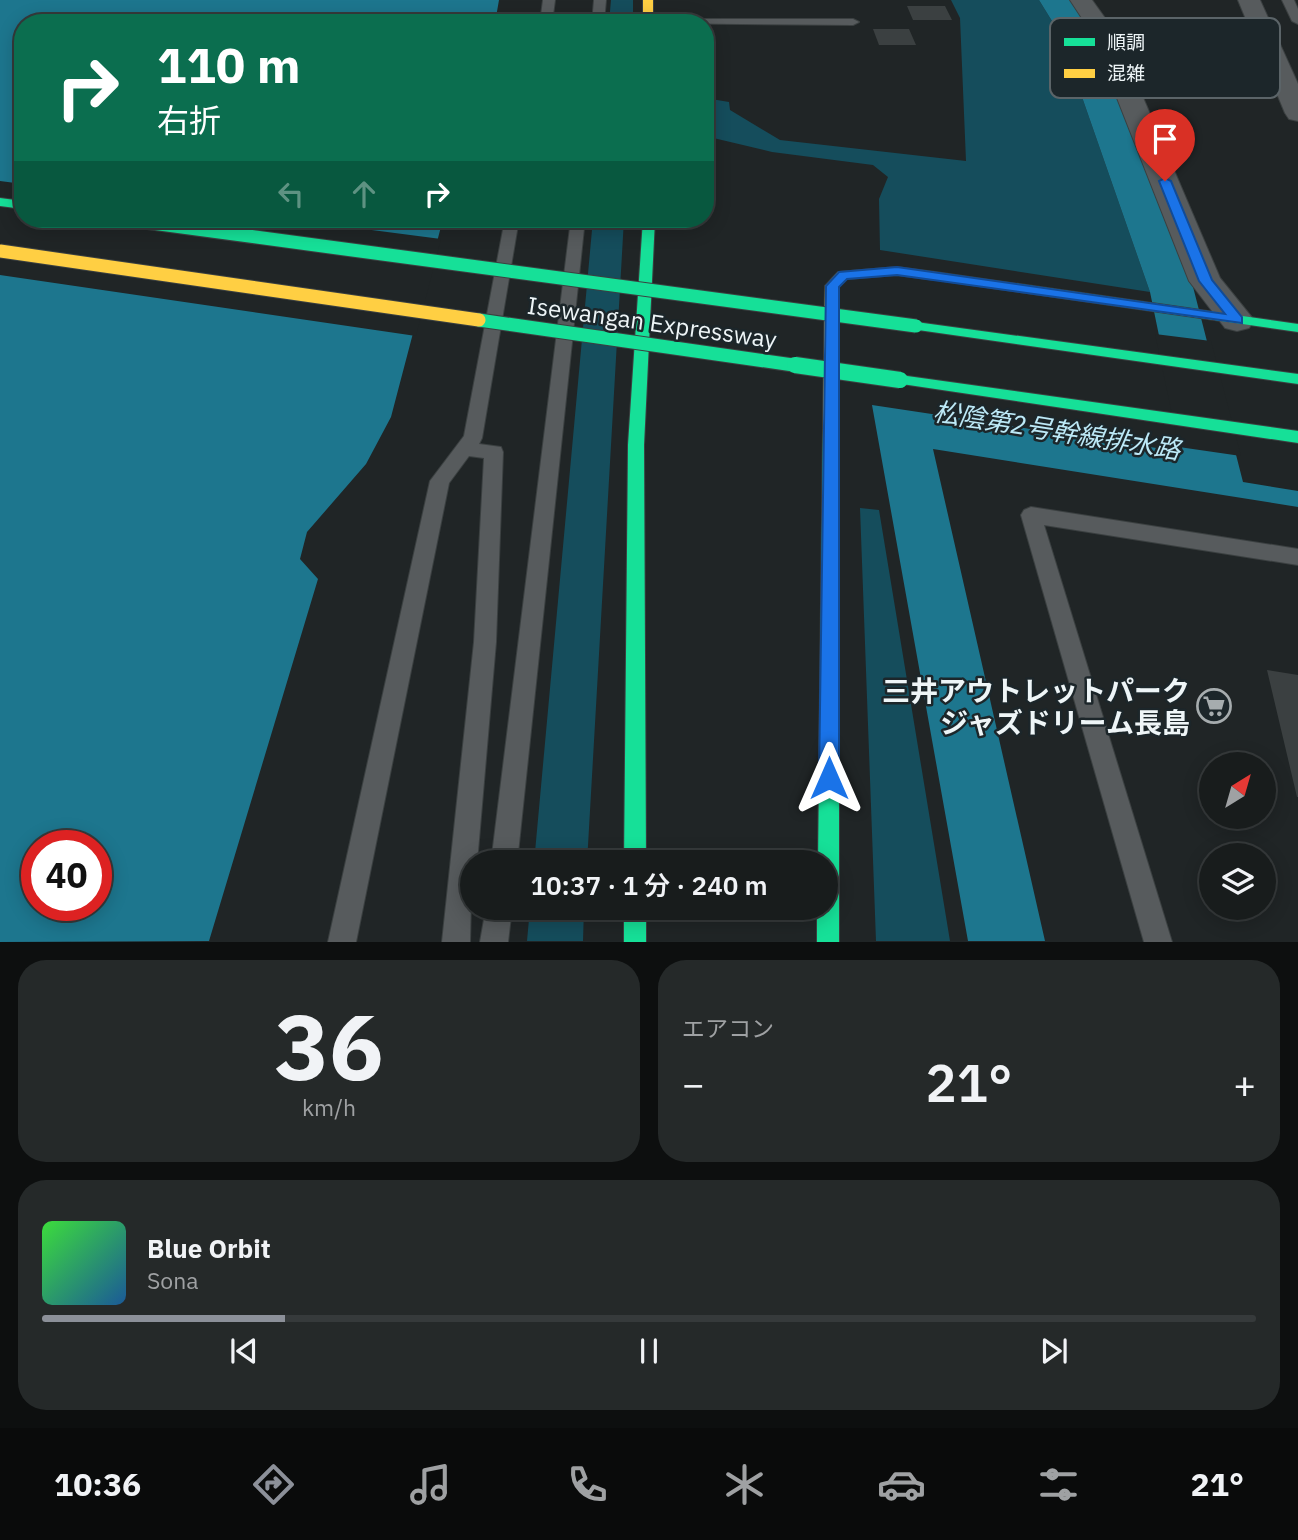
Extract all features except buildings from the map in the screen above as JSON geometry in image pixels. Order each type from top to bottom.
[{"type":"main road","name":"Isewangan Expressway","points":[[188,228],[1298,379]]},
{"type":"main road","points":[[635,850],[636,445],[648,228]]},
{"type":"main road","name":"Isewangan Expressway","points":[[0,251],[1298,438]]},
{"type":"main road","points":[[828,942],[832,286],[844,275],[897,271],[1298,328]]},
{"type":"main road","points":[[635,920],[635,942]]},
{"type":"street","points":[[1081,0],[1093,18]]},
{"type":"street","points":[[1249,0],[1257,18]]},
{"type":"street","points":[[1280,71],[1298,113]]},
{"type":"street","points":[[1130,98],[1205,281],[1225,318]]},
{"type":"lane","points":[[1288,0],[1298,21]]},
{"type":"lane","points":[[714,22],[853,22]]},
{"type":"lane","points":[[342,942],[440,481],[473,438],[510,228]]},
{"type":"lane","points":[[505,850],[577,228]]},
{"type":"lane","points":[[456,942],[485,642],[494,452],[465,449]]},
{"type":"lane","points":[[1158,942],[1031,514],[1298,557]]},
{"type":"lane","points":[[494,942],[497,920]]},
{"type":"shaded area","points":[[0,0],[499,0],[497,14],[14,14],[14,228],[441,228],[391,417],[366,464],[307,532],[300,559],[318,579],[209,941],[0,942]]},
{"type":"shaded area","points":[[611,0],[633,0],[633,14],[610,14]]},
{"type":"shaded area","points":[[951,0],[1039,0],[1050,18],[1050,98],[1082,98],[1150,292],[880,250],[879,199],[888,177],[873,165],[772,152],[714,138],[714,100],[729,102],[730,110],[780,140],[966,161],[960,18]]},
{"type":"shaded area","points":[[1039,0],[1071,0],[1082,18],[1050,18]]},
{"type":"shaded area","points":[[1082,98],[1118,98],[1190,275],[1243,482],[1298,491],[1298,507],[933,449],[1045,941],[968,941],[872,405],[1183,452],[1150,292]]},
{"type":"shaded area","points":[[592,228],[623,228],[588,850],[535,850]]},
{"type":"shaded area","points":[[860,508],[879,510],[950,941],[876,941]]},
{"type":"shaded area","points":[[529,920],[584,920],[583,941],[527,941]]},
{"type":"pier","points":[[0,181],[14,183],[14,228],[356,228],[441,239],[416,336],[0,275]]},
{"type":"pier","points":[[1155,334],[1211,341],[1241,456],[1179,447]]},
{"type":"traffic: fast","points":[[0,202],[14,204]]},
{"type":"traffic: fast","points":[[189,228],[916,326]]},
{"type":"traffic: fast","points":[[635,850],[636,445],[648,228]]},
{"type":"traffic: fast","points":[[935,276],[1298,328]]},
{"type":"traffic: fast","points":[[479,320],[900,380]]},
{"type":"traffic: fast","points":[[916,326],[1298,379]]},
{"type":"traffic: fast","points":[[900,380],[1298,437]]},
{"type":"traffic: fast","points":[[828,942],[831,430]]},
{"type":"traffic: fast","points":[[635,920],[635,942]]},
{"type":"traffic: slow","points":[[648,0],[648,14]]},
{"type":"traffic: slow","points":[[0,251],[479,320]]},
{"type":"traffic: slow","points":[[831,430],[832,286],[843,275],[897,271],[935,276]]},
{"type":"place","name":"三井アウトレットパーク ジャズドリーム長島","points":[[1214,706]]},
{"type":"route","points":[[829,778],[832,286],[844,275],[897,271],[1237,320],[1205,281],[1165,181]]},
{"type":"water label","name":"松陰第2号幹線排水路","points":[[1057,430]]}]
